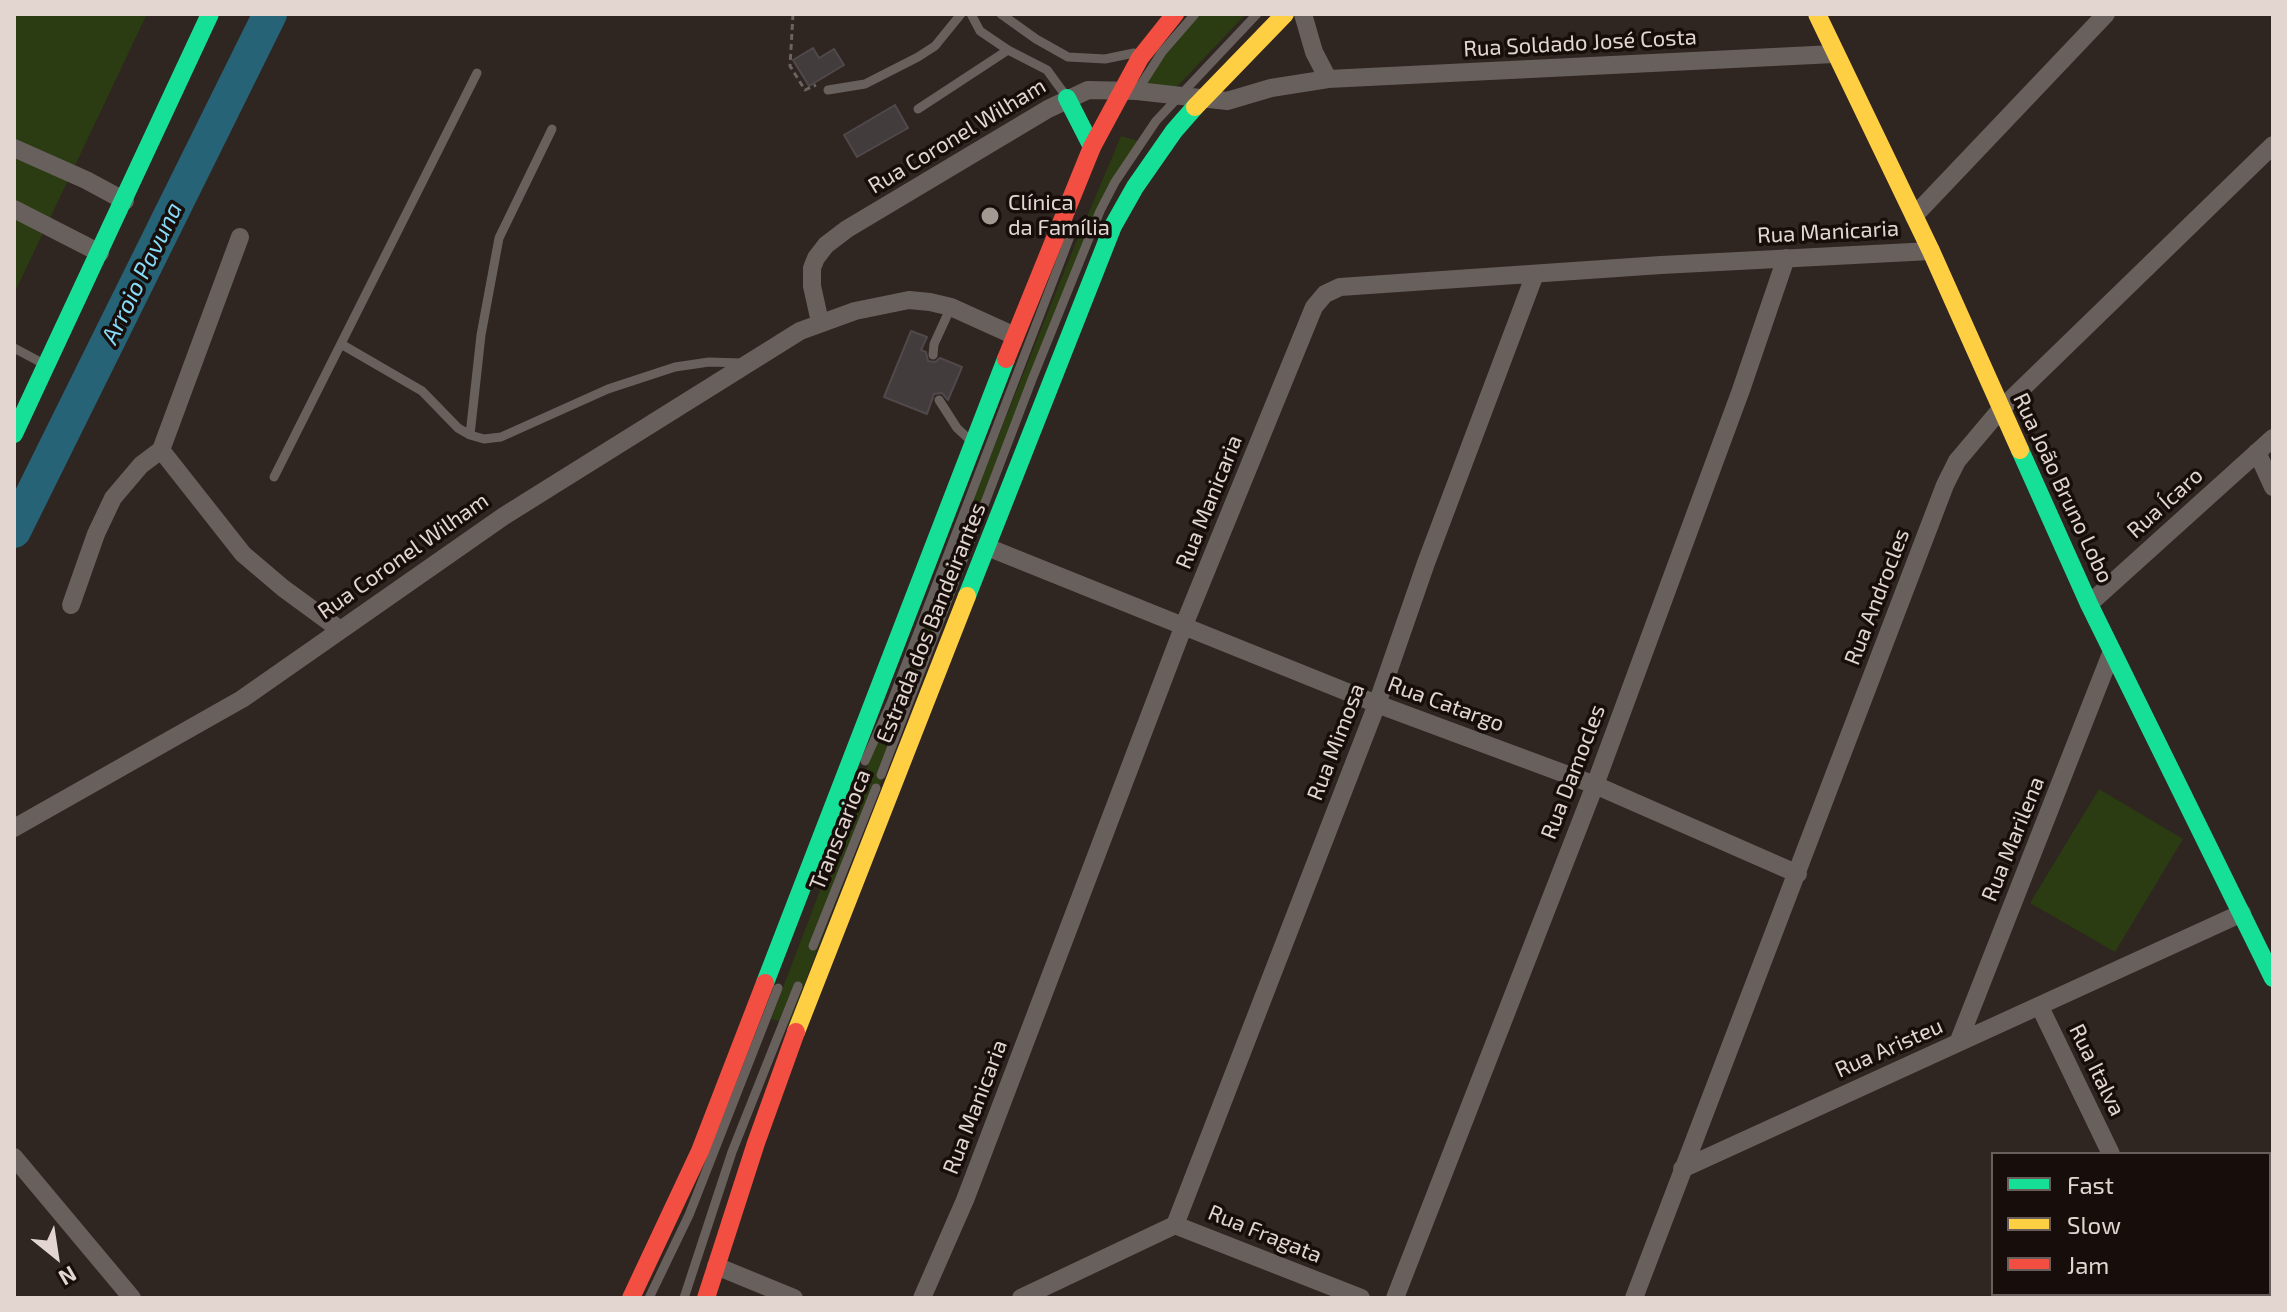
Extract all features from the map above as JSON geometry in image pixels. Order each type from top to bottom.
[{"type":"main road","points":[[14,434],[210,14]]},
{"type":"main road","name":"Estrada dos Bandeirantes","points":[[631,1298],[700,1151],[1015,336],[1092,147],[1129,91],[1145,50],[1175,14]]},
{"type":"main road","name":"Estrada dos Bandeirantes","points":[[706,1298],[756,1143],[812,987],[1113,226],[1153,159],[1202,98],[1285,14]]},
{"type":"main road","name":"Rua João Bruno Lobo","points":[[1817,14],[1931,251],[2089,604],[2273,978]]},
{"type":"main road","points":[[1067,98],[1092,147]]},
{"type":"street","points":[[1303,14],[1314,52],[1328,79]]},
{"type":"street","points":[[1914,216],[2106,14]]},
{"type":"street","name":"Rua Soldado José Costa","points":[[1202,98],[1227,101],[1271,88],[1328,79],[1834,54]]},
{"type":"street","name":"Rua Coronel Wilham","points":[[820,322],[812,286],[812,268],[826,245],[847,229],[1067,98],[1088,90],[1202,98]]},
{"type":"street","name":"Rua Androcles","points":[[1682,1169],[1798,874],[1945,485],[1957,461],[2000,410],[2273,145]]},
{"type":"street","points":[[14,148],[125,201]]},
{"type":"street","points":[[14,209],[100,253]]},
{"type":"street","points":[[71,605],[96,534],[113,498],[141,465],[161,450],[240,237]]},
{"type":"street","name":"Rua Manicaria","points":[[922,1298],[965,1200],[1184,625],[1314,307],[1325,294],[1340,287],[1931,251]]},
{"type":"street","name":"Rua Damocles","points":[[1395,1298],[1595,785],[1741,390],[1786,258]]},
{"type":"street","name":"Rua Mimosa","points":[[1175,1225],[1377,704],[1426,563],[1535,274]]},
{"type":"street","name":"Rua Coronel Wilham","points":[[14,828],[242,699],[504,516],[746,363],[820,322],[909,300],[951,307],[1015,336]]},
{"type":"street","name":"Rua Ícaro","points":[[2089,604],[2273,438]]},
{"type":"street","points":[[161,450],[243,554],[339,629]]},
{"type":"street","points":[[2257,452],[2273,487]]},
{"type":"street","name":"Rua Catargo","points":[[987,547],[1377,704],[1595,785],[1798,874]]},
{"type":"street","name":"Rua Marilena","points":[[1958,1043],[2112,651]]},
{"type":"street","name":"Rua Aristeu","points":[[1682,1169],[2242,913]]},
{"type":"street","name":"Rua Italva","points":[[2040,1007],[2110,1152]]},
{"type":"street","points":[[14,1157],[132,1298]]},
{"type":"street","points":[[1634,1298],[1682,1169]]},
{"type":"street","name":"Rua Fragata","points":[[1021,1298],[1175,1225],[1361,1298]]},
{"type":"street","points":[[716,1266],[794,1298]]},
{"type":"lane","points":[[828,90],[865,84],[918,57],[935,46],[961,14]]},
{"type":"lane","points":[[971,14],[980,31],[1047,70],[1067,98]]},
{"type":"lane","points":[[1001,14],[1068,57],[1105,59],[1145,50]]},
{"type":"lane","points":[[1116,125],[1129,91],[1195,14]]},
{"type":"lane","name":"Transcarioca","points":[[809,956],[1100,211],[1148,132],[1177,96],[1257,14]]},
{"type":"lane","points":[[918,109],[1008,50]]},
{"type":"lane","points":[[274,477],[477,73]]},
{"type":"lane","points":[[470,435],[481,335],[499,238],[552,129]]},
{"type":"lane","name":"Transcarioca","points":[[863,767],[891,703],[1073,230]]},
{"type":"lane","points":[[933,355],[934,344],[951,307]]},
{"type":"lane","points":[[341,344],[422,391],[458,428],[484,439],[501,437],[608,389],[675,367],[709,362],[746,363]]},
{"type":"lane","points":[[14,348],[47,366]]},
{"type":"lane","points":[[939,400],[957,428],[974,444]]},
{"type":"lane","points":[[684,1298],[732,1152],[804,970]]},
{"type":"lane","points":[[649,1298],[689,1215],[780,982]]},
{"type":"path","points":[[793,14],[790,66],[805,90],[817,85],[828,90]]},
{"type":"green space","points":[[14,14],[147,14],[14,294]]},
{"type":"green space","points":[[1202,14],[1246,14],[1171,93],[1140,88],[1184,30]]},
{"type":"green space","points":[[1121,136],[1139,141],[1104,198],[789,1024],[771,1019],[890,707]]},
{"type":"green space","points":[[2099,789],[2183,839],[2115,952],[2030,903]]},
{"type":"building","points":[[813,48],[819,58],[834,49],[844,65],[809,86],[793,60]]},
{"type":"building","points":[[895,105],[908,128],[857,157],[844,135]]},
{"type":"building","points":[[911,331],[927,337],[921,350],[926,352],[928,361],[935,362],[940,358],[962,367],[948,400],[942,393],[934,394],[927,414],[884,397]]},
{"type":"waterway","name":"Arroio Pavuna","points":[[14,531],[270,14]]},
{"type":"traffic: fast","points":[[14,434],[210,14]]},
{"type":"traffic: fast","points":[[1067,98],[1092,147]]},
{"type":"traffic: fast","points":[[967,596],[1113,226],[1135,187],[1195,107]]},
{"type":"traffic: fast","points":[[765,983],[1006,359]]},
{"type":"traffic: fast","points":[[2020,450],[2089,604],[2273,978]]},
{"type":"traffic: slow","points":[[1195,107],[1285,14]]},
{"type":"traffic: slow","points":[[1817,14],[1931,251],[2020,450]]},
{"type":"traffic: slow","points":[[796,1032],[967,596]]},
{"type":"traffic: jam","points":[[1006,359],[1092,147],[1140,58],[1175,14]]},
{"type":"traffic: jam","points":[[631,1298],[700,1151],[765,983]]},
{"type":"traffic: jam","points":[[706,1298],[796,1032]]},
{"type":"place","name":"Clínica da Família","points":[[990,216]]}]
